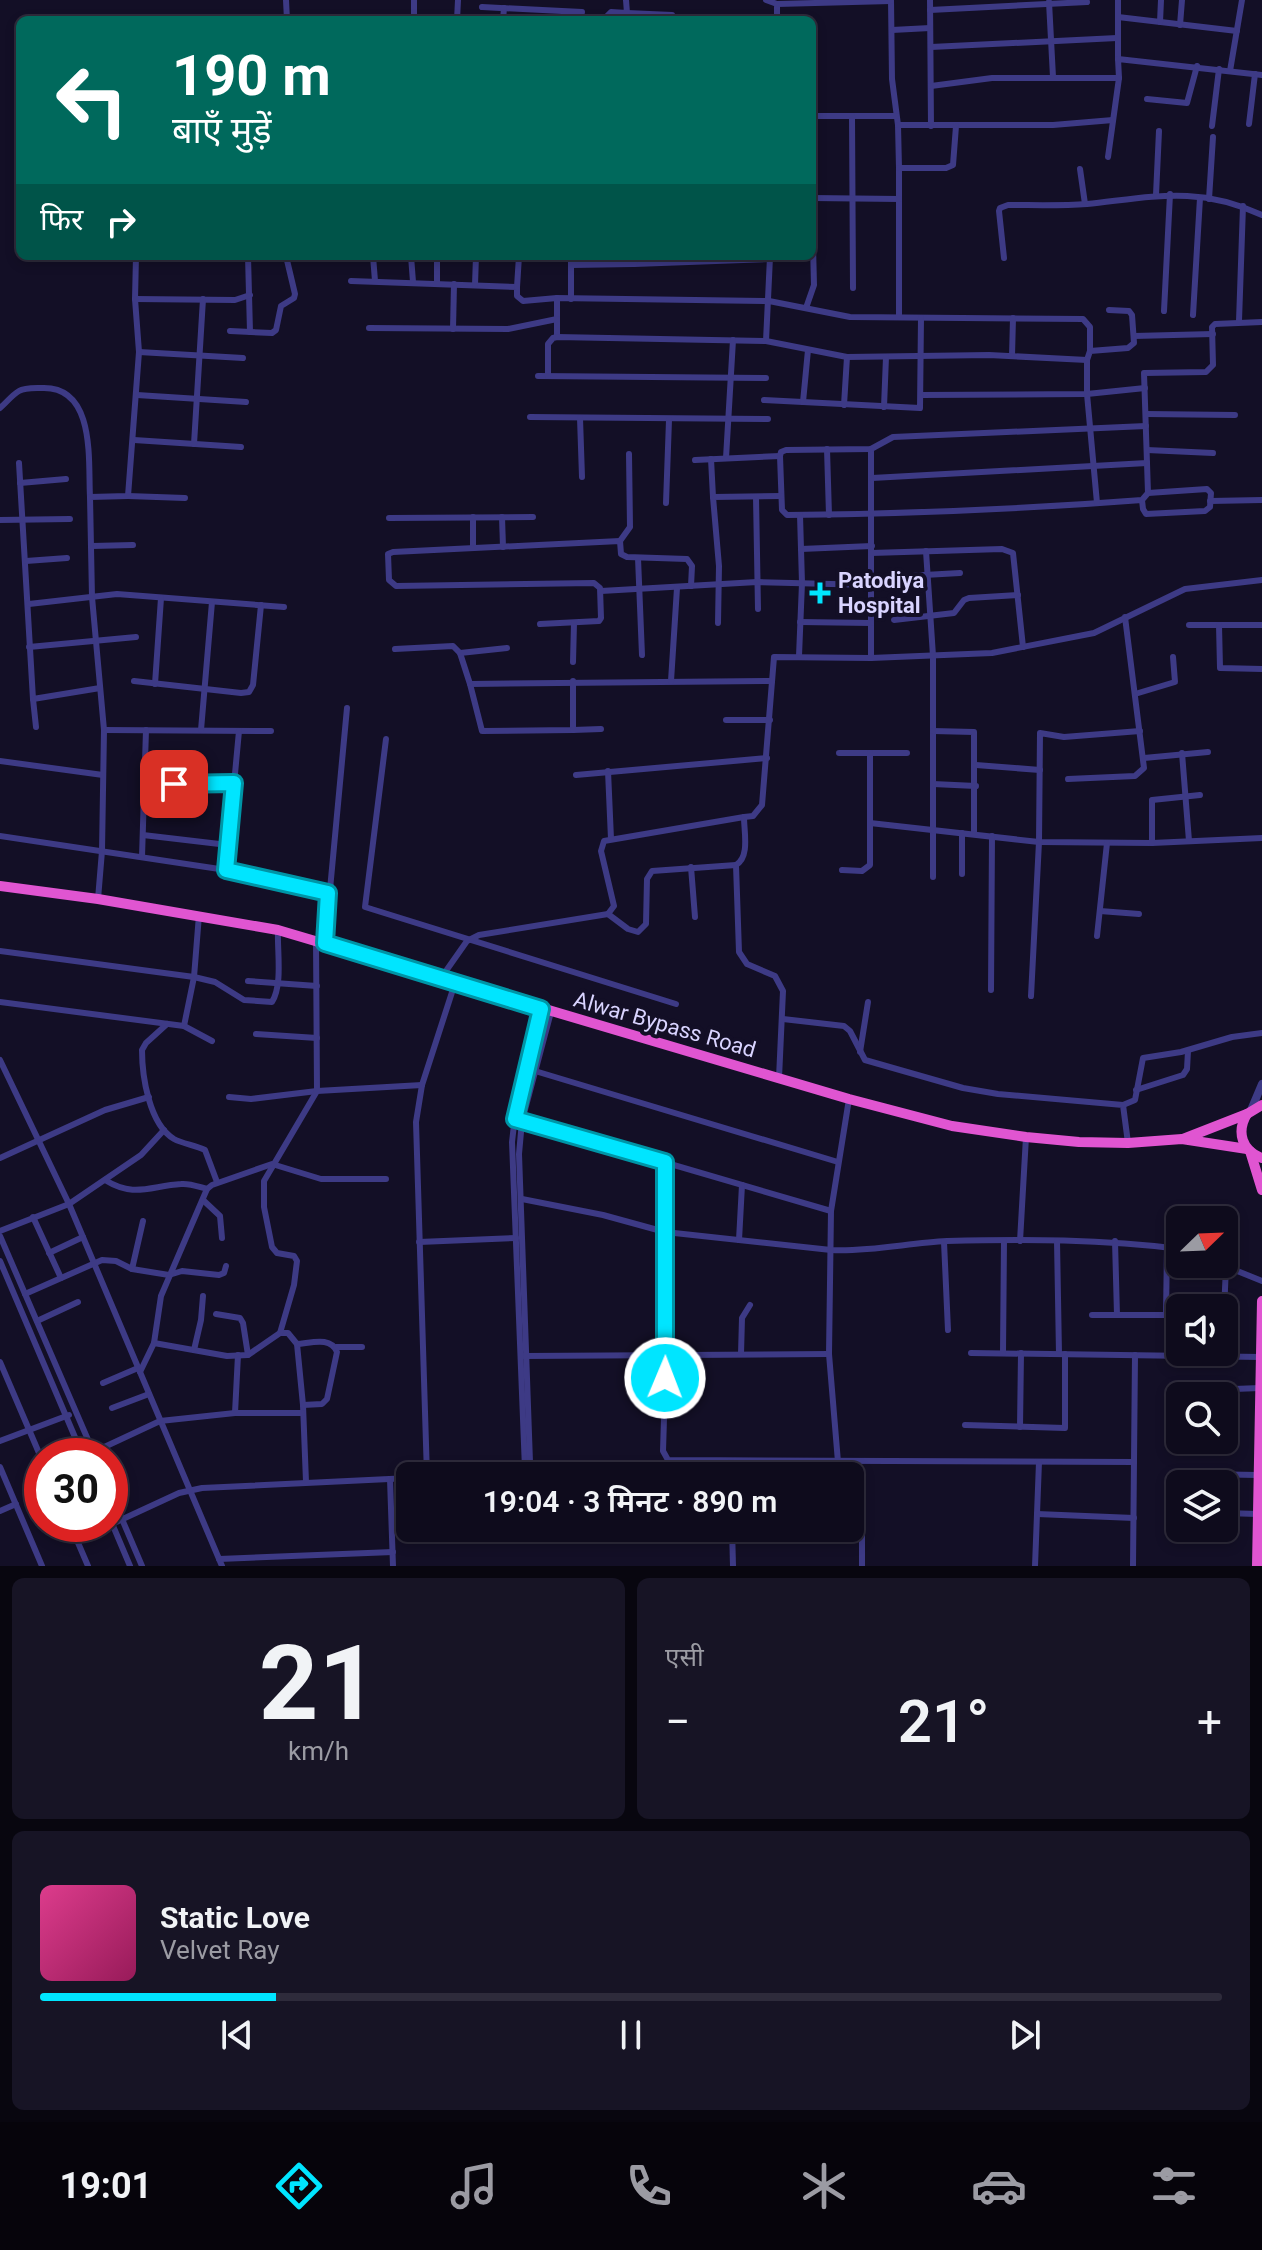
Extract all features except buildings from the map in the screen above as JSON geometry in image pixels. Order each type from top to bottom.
[{"type":"highway","name":"Alwar Bypass Road","points":[[0,886],[98,899],[278,930],[849,1099],[952,1126],[1026,1137],[1128,1143],[1182,1139]]},
{"type":"highway","points":[[1182,1139],[1253,1110]]},
{"type":"highway","points":[[1253,1110],[1241,1125],[1241,1138],[1262,1190]]},
{"type":"highway","points":[[1182,1139],[1248,1150],[1262,1158]]},
{"type":"highway","points":[[1257,1566],[1262,1301]]},
{"type":"street","points":[[533,0],[533,9]]},
{"type":"street","points":[[570,11],[571,0]]},
{"type":"street","points":[[626,0],[627,13]]},
{"type":"street","points":[[766,0],[777,4],[891,0],[892,79],[898,125],[899,317]]},
{"type":"street","points":[[930,0],[931,126]]},
{"type":"street","points":[[1108,157],[1119,78],[1118,0]]},
{"type":"street","points":[[1160,22],[1161,0]]},
{"type":"street","points":[[1180,25],[1182,0]]},
{"type":"street","points":[[1230,71],[1242,0]]},
{"type":"street","points":[[930,10],[1023,2],[1087,2]]},
{"type":"street","points":[[1049,2],[1053,77]]},
{"type":"street","points":[[482,7],[492,4],[504,8],[582,12]]},
{"type":"street","points":[[777,4],[777,16]]},
{"type":"street","points":[[503,16],[504,8]]},
{"type":"street","points":[[607,16],[611,12],[672,15]]},
{"type":"street","points":[[1118,17],[1237,31]]},
{"type":"street","points":[[892,30],[930,28]]},
{"type":"street","points":[[931,47],[1117,38]]},
{"type":"street","points":[[1118,59],[1259,74],[1249,124]]},
{"type":"street","points":[[1147,99],[1187,103],[1197,66]]},
{"type":"street","points":[[1212,126],[1219,69]]},
{"type":"street","points":[[931,86],[992,78],[1119,78]]},
{"type":"street","points":[[816,116],[896,116]]},
{"type":"street","points":[[852,116],[853,288]]},
{"type":"street","points":[[898,125],[1053,125],[1113,120]]},
{"type":"street","points":[[899,168],[946,168],[953,165],[956,126]]},
{"type":"street","points":[[1156,195],[1159,131]]},
{"type":"street","points":[[1209,199],[1213,137]]},
{"type":"street","points":[[1080,169],[1085,204]]},
{"type":"street","points":[[1164,311],[1170,194]]},
{"type":"street","points":[[1004,258],[999,211],[1003,206],[1085,204],[1170,194],[1243,206],[1262,215]]},
{"type":"street","points":[[816,198],[899,199]]},
{"type":"street","points":[[1193,315],[1200,198]]},
{"type":"street","points":[[1239,321],[1243,206]]},
{"type":"street","points":[[128,496],[139,352],[136,260]]},
{"type":"street","points":[[248,260],[250,332]]},
{"type":"street","points":[[230,331],[274,332],[281,306],[295,296],[287,260]]},
{"type":"street","points":[[373,260],[375,281]]},
{"type":"street","points":[[411,260],[413,282]]},
{"type":"street","points":[[437,260],[437,283]]},
{"type":"street","points":[[475,285],[476,260]]},
{"type":"street","points":[[519,260],[517,296],[523,301],[557,298],[769,301],[850,317],[1083,319],[1090,327],[1087,394],[1096,465],[1097,503]]},
{"type":"street","points":[[571,260],[571,299]]},
{"type":"street","points":[[571,265],[634,260]]},
{"type":"street","points":[[766,341],[770,260]]},
{"type":"street","points":[[806,308],[814,285],[813,260]]},
{"type":"street","points":[[351,281],[517,287]]},
{"type":"street","points":[[453,329],[454,284]]},
{"type":"street","points":[[135,299],[235,300],[250,295]]},
{"type":"street","points":[[557,298],[557,337]]},
{"type":"street","points":[[194,444],[203,299]]},
{"type":"street","points":[[1090,351],[1132,347],[1132,315],[1129,311],[1109,310]]},
{"type":"street","points":[[764,400],[920,408],[921,318]]},
{"type":"street","points":[[1012,356],[1013,318]]},
{"type":"street","points":[[369,328],[508,329],[557,319]]},
{"type":"street","points":[[1146,426],[893,437],[871,449],[786,450],[780,456],[783,514],[872,515],[1142,500],[1148,493],[1146,414],[1144,373],[1211,370],[1215,324],[1262,322]]},
{"type":"street","points":[[1134,336],[1213,334]]},
{"type":"street","points":[[548,376],[548,344],[557,337],[766,341],[847,357],[1012,356],[1087,360]]},
{"type":"street","points":[[726,458],[733,340]]},
{"type":"street","points":[[803,402],[808,350]]},
{"type":"street","points":[[139,352],[243,358]]},
{"type":"street","points":[[844,405],[847,357]]},
{"type":"street","points":[[884,407],[886,357]]},
{"type":"street","points":[[538,376],[766,378]]},
{"type":"street","points":[[0,408],[19,391],[50,388],[66,395],[83,417],[87,434],[92,597],[104,730],[98,899]]},
{"type":"street","points":[[921,395],[1087,394],[1145,388]]},
{"type":"street","points":[[137,395],[246,402]]},
{"type":"street","points":[[1146,414],[1235,415]]},
{"type":"street","points":[[530,417],[768,419]]},
{"type":"street","points":[[580,418],[582,477]]},
{"type":"street","points":[[666,503],[669,420]]},
{"type":"street","points":[[134,440],[241,447]]},
{"type":"street","points":[[827,449],[829,515]]},
{"type":"street","points":[[871,449],[871,658]]},
{"type":"street","points":[[1147,450],[1213,453]]},
{"type":"street","points":[[629,454],[630,527],[620,541],[623,556],[687,559],[692,566],[691,586]]},
{"type":"street","points":[[695,460],[780,456]]},
{"type":"street","points":[[711,459],[718,623]]},
{"type":"street","points":[[19,463],[36,727]]},
{"type":"street","points":[[872,478],[1147,463]]},
{"type":"street","points":[[20,483],[66,479]]},
{"type":"street","points":[[1142,500],[1146,514],[1205,511],[1210,507],[1211,493],[1207,489],[1148,493]]},
{"type":"street","points":[[713,497],[781,496]]},
{"type":"street","points":[[90,497],[185,498]]},
{"type":"street","points":[[756,497],[758,609]]},
{"type":"street","points":[[1210,501],[1262,500]]},
{"type":"street","points":[[799,656],[802,583],[800,515]]},
{"type":"street","points":[[473,517],[473,548]]},
{"type":"street","points":[[502,517],[503,547]]},
{"type":"street","points":[[389,518],[533,517]]},
{"type":"street","points":[[0,520],[70,519]]},
{"type":"street","points":[[540,624],[599,621],[601,591],[594,583],[396,586],[390,584],[387,557],[393,552],[620,541]]},
{"type":"street","points":[[92,546],[133,545]]},
{"type":"street","points":[[801,549],[1007,550],[1014,557],[1023,647]]},
{"type":"street","points":[[926,551],[933,656],[933,877]]},
{"type":"street","points":[[26,561],[67,558]]},
{"type":"street","points":[[638,558],[642,655]]},
{"type":"street","points":[[601,591],[757,582],[871,582],[960,573]]},
{"type":"street","points":[[608,914],[614,906],[601,846],[604,841],[753,816],[762,805],[774,657],[871,658],[992,653],[1086,636],[1185,589],[1262,580]]},
{"type":"street","points":[[671,681],[677,588]]},
{"type":"street","points":[[29,604],[117,594],[284,607]]},
{"type":"street","points":[[894,620],[954,613],[969,598],[1018,595]]},
{"type":"street","points":[[155,684],[161,598]]},
{"type":"street","points":[[201,730],[212,602]]},
{"type":"street","points":[[134,681],[249,692],[253,685],[261,605]]},
{"type":"street","points":[[1068,779],[1135,776],[1144,768],[1125,617]]},
{"type":"street","points":[[800,622],[871,623]]},
{"type":"street","points":[[573,662],[574,623]]},
{"type":"street","points":[[1189,625],[1262,625]]},
{"type":"street","points":[[1219,625],[1220,668],[1262,669]]},
{"type":"street","points":[[29,647],[136,637]]},
{"type":"street","points":[[395,649],[453,646],[460,653],[482,731],[601,729]]},
{"type":"street","points":[[460,653],[507,648]]},
{"type":"street","points":[[1135,694],[1175,682],[1173,657]]},
{"type":"street","points":[[573,681],[573,730]]},
{"type":"street","points":[[470,684],[772,681]]},
{"type":"street","points":[[33,699],[100,688]]},
{"type":"street","points":[[280,1333],[294,1285],[297,1261],[294,1256],[277,1253],[272,1247],[264,1181],[317,1091],[320,942],[347,708]]},
{"type":"street","points":[[726,720],[770,720]]},
{"type":"street","points":[[104,730],[271,731]]},
{"type":"street","points":[[142,857],[146,730]]},
{"type":"street","points":[[226,870],[239,731]]},
{"type":"street","points":[[933,731],[974,732],[974,834]]},
{"type":"street","points":[[1031,996],[1039,842],[1040,733],[1064,737],[1140,731]]},
{"type":"street","points":[[386,739],[365,907],[676,1004]]},
{"type":"street","points":[[1144,758],[1208,752]]},
{"type":"street","points":[[839,753],[907,753]]},
{"type":"street","points":[[842,870],[862,871],[870,865],[870,753]]},
{"type":"street","points":[[1182,753],[1189,841]]},
{"type":"street","points":[[576,775],[767,758]]},
{"type":"street","points":[[0,761],[103,775]]},
{"type":"street","points":[[976,765],[1040,770]]},
{"type":"street","points":[[608,771],[611,839]]},
{"type":"street","points":[[144,784],[234,783]]},
{"type":"street","points":[[933,784],[976,786]]},
{"type":"street","points":[[1152,843],[1152,800],[1200,795]]},
{"type":"street","points":[[441,978],[467,941],[497,931],[608,914],[634,932],[643,929],[649,874],[657,869],[736,865],[742,862],[745,856],[744,817]]},
{"type":"street","points":[[870,823],[1039,842],[1152,843],[1262,838]]},
{"type":"street","points":[[962,833],[962,874]]},
{"type":"street","points":[[143,835],[228,845]]},
{"type":"street","points":[[0,836],[226,870],[328,893]]},
{"type":"street","points":[[991,990],[992,836]]},
{"type":"street","points":[[1097,936],[1107,843]]},
{"type":"street","points":[[736,865],[739,952],[747,964],[775,976],[783,991],[779,1078]]},
{"type":"street","points":[[691,867],[695,917]]},
{"type":"street","points":[[1100,911],[1139,914]]},
{"type":"street","points":[[184,1026],[194,977],[199,915]]},
{"type":"street","points":[[0,951],[194,977],[215,982],[244,1000],[272,1002],[277,983],[278,930]]},
{"type":"street","points":[[248,981],[317,986]]},
{"type":"street","points":[[427,1462],[416,1122],[422,1085],[455,983]]},
{"type":"street","points":[[0,1002],[184,1026],[212,1041]]},
{"type":"street","points":[[860,1052],[868,1002]]},
{"type":"street","points":[[525,1462],[522,1199],[518,1120],[535,1071],[546,1010]]},
{"type":"street","points":[[523,1356],[512,1142],[546,1010]]},
{"type":"street","points":[[783,1019],[844,1026],[850,1031],[865,1060],[963,1088],[1123,1105],[1135,1100],[1143,1058],[1188,1051],[1232,1037],[1262,1033]]},
{"type":"street","points":[[167,1024],[142,1050],[152,1113],[175,1140],[205,1150],[217,1182]]},
{"type":"street","points":[[256,1034],[317,1038]]},
{"type":"street","points":[[1136,1090],[1183,1075],[1187,1069],[1188,1051]]},
{"type":"street","points":[[0,1060],[69,1204],[221,1562],[393,1552]]},
{"type":"street","points":[[535,1071],[838,1162]]},
{"type":"street","points":[[1253,1110],[1262,1084]]},
{"type":"street","points":[[229,1097],[251,1099],[317,1091],[422,1085]]},
{"type":"street","points":[[0,1158],[105,1110],[149,1097]]},
{"type":"street","points":[[838,1462],[829,1354],[831,1211],[849,1099]]},
{"type":"street","points":[[1123,1105],[1128,1143]]},
{"type":"street","points":[[518,1120],[831,1211]]},
{"type":"street","points":[[87,1438],[0,1234],[33,1217],[69,1204],[141,1155],[164,1130]]},
{"type":"street","points":[[1020,1241],[1026,1137]]},
{"type":"street","points":[[665,1162],[663,1451],[668,1460],[731,1462]]},
{"type":"street","points":[[103,1383],[139,1370],[154,1343],[161,1296],[207,1189],[217,1182],[272,1164],[321,1179],[386,1179]]},
{"type":"street","points":[[105,1180],[119,1189],[139,1191],[185,1183],[207,1189]]},
{"type":"street","points":[[739,1240],[742,1185]]},
{"type":"street","points":[[522,1199],[603,1215],[665,1232],[831,1250],[1004,1241],[1115,1241],[1166,1247]]},
{"type":"street","points":[[203,1200],[220,1216],[222,1238]]},
{"type":"street","points":[[33,1217],[61,1278]]},
{"type":"street","points":[[132,1269],[143,1221]]},
{"type":"street","points":[[49,1253],[83,1237]]},
{"type":"street","points":[[419,1242],[516,1238]]},
{"type":"street","points":[[1003,1353],[1004,1241]]},
{"type":"street","points":[[965,1425],[1065,1428],[1057,1241]]},
{"type":"street","points":[[1115,1241],[1117,1315]]},
{"type":"street","points":[[944,1242],[948,1330]]},
{"type":"street","points":[[25,1294],[102,1260],[169,1275],[182,1271],[219,1275],[224,1273],[226,1266]]},
{"type":"street","points":[[0,1261],[76,1438]]},
{"type":"street","points":[[1238,1271],[1262,1281]]},
{"type":"street","points":[[194,1350],[203,1296]]},
{"type":"street","points":[[37,1321],[78,1302]]},
{"type":"street","points":[[741,1354],[742,1318],[750,1305]]},
{"type":"street","points":[[216,1314],[240,1318],[248,1355]]},
{"type":"street","points":[[1092,1315],[1166,1315]]},
{"type":"street","points":[[154,1343],[248,1355],[280,1333],[288,1333],[297,1344],[306,1482]]},
{"type":"street","points":[[297,1344],[329,1342],[336,1347],[362,1347]]},
{"type":"street","points":[[303,1405],[322,1404],[327,1399],[336,1347]]},
{"type":"street","points":[[971,1353],[1166,1355]]},
{"type":"street","points":[[1020,1427],[1021,1353]]},
{"type":"street","points":[[523,1356],[829,1354]]},
{"type":"street","points":[[235,1413],[238,1355]]},
{"type":"street","points":[[1133,1566],[1135,1355]]},
{"type":"street","points":[[1238,1355],[1261,1357]]},
{"type":"street","points":[[0,1362],[33,1438]]},
{"type":"street","points":[[1238,1389],[1260,1388]]},
{"type":"street","points":[[112,1408],[149,1394]]},
{"type":"street","points":[[0,1441],[76,1412]]},
{"type":"street","points":[[126,1438],[160,1421],[235,1413],[302,1413]]},
{"type":"street","points":[[864,1462],[1134,1462]]},
{"type":"street","points":[[1035,1566],[1039,1462]]},
{"type":"street","points":[[0,1467],[42,1566]]},
{"type":"street","points":[[1238,1475],[1258,1475]]},
{"type":"street","points":[[390,1479],[393,1566]]},
{"type":"street","points":[[128,1516],[202,1488],[396,1479]]},
{"type":"street","points":[[0,1511],[16,1504]]},
{"type":"street","points":[[1238,1513],[1258,1514]]},
{"type":"street","points":[[1037,1514],[1134,1518]]},
{"type":"street","points":[[128,1533],[142,1566]]},
{"type":"street","points":[[78,1542],[88,1566]]},
{"type":"street","points":[[120,1542],[130,1566]]},
{"type":"street","points":[[732,1542],[733,1566]]},
{"type":"street","points":[[862,1542],[862,1566]]},
{"type":"place","name":"Patodiya Hospital","points":[[820,593]]},
{"type":"route","points":[[174,784],[234,783],[226,870],[328,893],[325,943],[541,1009],[515,1119],[665,1162],[665,1378]]}]
